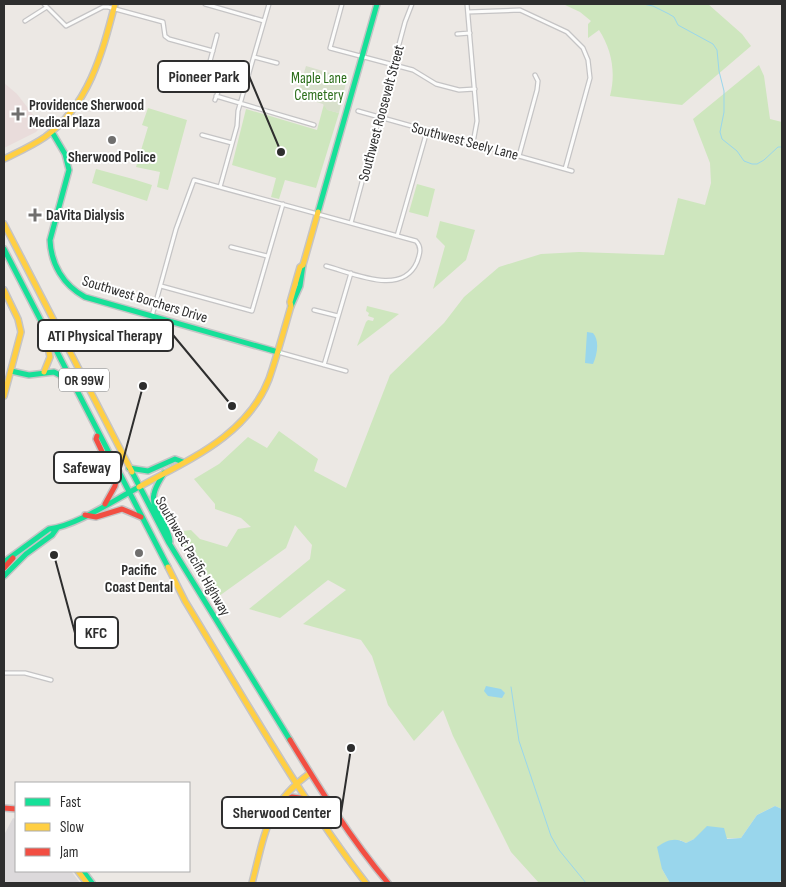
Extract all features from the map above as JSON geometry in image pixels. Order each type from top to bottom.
[{"type":"main road","points":[[4,562],[49,529],[57,528],[105,505],[213,446],[241,423],[263,392],[278,352],[304,269],[303,265],[317,214],[377,4]]},
{"type":"main road","points":[[4,159],[34,144],[52,132],[73,111],[89,87],[97,68],[114,6]]},
{"type":"main road","name":"Southwest Borchers Drive","points":[[52,132],[64,150],[69,170],[50,244],[53,257],[69,288],[79,295],[278,352]]},
{"type":"main road","name":"Southwest Pacific Highway","points":[[4,224],[129,468],[188,576],[357,846],[388,883]]},
{"type":"main road","name":"Southwest Pacific Highway","points":[[4,249],[185,602],[307,800],[336,844],[366,883]]},
{"type":"main road","points":[[4,290],[21,329],[4,396]]},
{"type":"main road","points":[[44,329],[50,357],[44,372]]},
{"type":"main road","points":[[11,371],[29,375],[56,372],[72,381]]},
{"type":"main road","points":[[98,432],[96,439],[116,481],[105,505]]},
{"type":"main road","points":[[129,468],[144,472],[153,470],[175,459],[183,462]]},
{"type":"main road","points":[[164,473],[156,490],[154,502],[170,533],[170,543]]},
{"type":"main road","points":[[85,515],[96,517],[122,509],[142,518]]},
{"type":"main road","points":[[4,576],[26,554],[52,535],[57,528]]},
{"type":"main road","points":[[4,568],[11,561],[14,553]]},
{"type":"main road","points":[[252,883],[267,828],[277,804],[286,792],[310,773]]},
{"type":"main road","points":[[277,804],[292,797],[307,800]]},
{"type":"main road","points":[[79,872],[87,883]]},
{"type":"main road","points":[[84,872],[92,883]]},
{"type":"street","points":[[44,4],[66,26],[103,7],[114,6],[163,22],[165,36],[169,39],[212,51]]},
{"type":"street","points":[[205,4],[264,21]]},
{"type":"street","points":[[220,187],[269,4]]},
{"type":"street","points":[[341,4],[330,48],[417,72],[436,84],[455,90],[474,89]]},
{"type":"street","name":"Southwest Roosevelt Street","points":[[351,223],[393,65],[412,4]]},
{"type":"street","points":[[467,4],[478,124],[473,143]]},
{"type":"street","points":[[25,21],[47,7]]},
{"type":"street","points":[[468,12],[512,9],[523,11],[569,33],[583,48],[590,66],[589,82],[565,169]]},
{"type":"street","points":[[458,34],[470,33]]},
{"type":"street","points":[[208,65],[217,35]]},
{"type":"street","points":[[254,57],[277,63]]},
{"type":"street","points":[[519,156],[537,90],[538,81],[535,75]]},
{"type":"street","points":[[216,96],[314,125]]},
{"type":"street","name":"Southwest Seely Lane","points":[[358,110],[572,172]]},
{"type":"street","points":[[397,236],[427,131]]},
{"type":"street","points":[[202,135],[232,143]]},
{"type":"street","points":[[151,317],[176,230],[194,180],[416,241],[420,245],[421,250],[411,272],[398,280],[386,282],[326,266]]},
{"type":"street","points":[[161,286],[252,311],[283,204]]},
{"type":"street","points":[[231,246],[267,256]]},
{"type":"street","points":[[324,365],[351,273]]},
{"type":"street","points":[[314,310],[338,316]]},
{"type":"street","name":"Southwest Borchers Drive","points":[[278,352],[346,371]]},
{"type":"street","points":[[4,672],[25,673],[51,680]]},
{"type":"shaded area","name":"Providence Sherwood Medical Plaza","points":[[4,83],[17,94],[41,125],[36,132],[4,148]]},
{"type":"shaded area","points":[[13,818],[15,819],[15,872],[72,872],[80,883],[4,883],[4,835]]},
{"type":"green space","points":[[563,4],[708,4],[742,34],[751,46],[682,105],[610,96],[613,79],[612,62],[599,30],[588,38],[588,24],[591,21],[580,12]]},
{"type":"green space","points":[[759,65],[764,76],[770,119],[782,122],[782,809],[775,806],[757,815],[741,838],[694,839],[686,843],[680,840],[662,869],[670,883],[539,883],[511,852],[453,736],[443,710],[414,741],[388,705],[372,656],[361,640],[303,624],[346,590],[328,580],[280,618],[249,609],[310,559],[312,545],[295,525],[286,548],[215,599],[175,532],[191,530],[200,539],[227,547],[238,529],[251,527],[241,518],[215,509],[215,504],[194,479],[219,464],[248,437],[267,448],[279,431],[318,459],[314,471],[346,488],[390,375],[444,323],[464,297],[499,267],[541,254],[579,252],[664,255],[678,198],[705,205],[711,183],[710,163],[693,119]]},
{"type":"green space","name":"Maple Lane Cemetery","points":[[306,66],[347,78],[339,113],[327,110],[323,104],[297,96]]},
{"type":"green space","points":[[324,104],[328,110],[339,113],[316,188],[285,180],[279,199],[271,197],[276,178],[232,165],[246,109],[317,130]]},
{"type":"green space","points":[[148,108],[187,120],[168,190],[157,187],[160,172],[136,167],[148,127],[142,125]]},
{"type":"green space","points":[[96,169],[152,185],[147,201],[92,183]]},
{"type":"green space","points":[[417,184],[435,189],[428,217],[409,212]]},
{"type":"green space","points":[[440,221],[475,230],[466,260],[433,289],[445,246],[436,237]]},
{"type":"green space","points":[[367,306],[399,314],[357,346],[366,322],[368,320],[373,321],[374,318],[368,316]]},
{"type":"water","points":[[587,332],[593,333],[597,340],[597,352],[593,364],[585,363]]},
{"type":"water","points":[[486,686],[501,689],[505,693],[502,698],[488,696],[484,691]]},
{"type":"water","points":[[775,806],[782,809],[782,879],[779,883],[670,883],[662,869],[657,847],[671,840],[686,843],[694,839],[707,826],[724,828],[727,839],[741,838],[757,815]]},
{"type":"waterway","points":[[643,4],[653,6],[674,17],[678,25],[713,44],[717,50],[719,71],[724,91],[724,112],[720,132],[722,139],[737,151],[744,161],[752,164],[757,164],[778,147],[782,147]]},
{"type":"waterway","points":[[511,687],[519,741],[551,836],[559,850],[586,883]]},
{"type":"traffic: fast","points":[[318,212],[377,4]]},
{"type":"traffic: fast","points":[[52,132],[65,154],[69,170],[50,240],[51,249],[60,273],[70,286],[85,297],[278,352]]},
{"type":"traffic: fast","points":[[4,249],[168,567]]},
{"type":"traffic: fast","points":[[291,306],[300,286],[303,265]]},
{"type":"traffic: fast","points":[[11,371],[29,375],[54,372],[71,381]]},
{"type":"traffic: fast","points":[[129,468],[148,471],[175,459],[183,462]]},
{"type":"traffic: fast","points":[[132,472],[169,543],[290,740]]},
{"type":"traffic: fast","points":[[164,473],[155,489],[153,500],[167,529],[170,542]]},
{"type":"traffic: fast","points":[[4,562],[49,529],[83,518],[139,487]]},
{"type":"traffic: fast","points":[[4,576],[26,554],[52,535],[57,528]]},
{"type":"traffic: fast","points":[[84,872],[92,883]]},
{"type":"traffic: slow","points":[[4,159],[45,137],[73,110],[92,77],[99,60],[115,4]]},
{"type":"traffic: slow","points":[[139,487],[214,444],[231,431],[259,399],[275,361],[300,267],[303,265],[318,212]]},
{"type":"traffic: slow","points":[[4,224],[132,472]]},
{"type":"traffic: slow","points":[[4,290],[18,319],[21,332],[4,396]]},
{"type":"traffic: slow","points":[[44,372],[50,357],[45,333]]},
{"type":"traffic: slow","points":[[168,567],[185,601],[272,745],[317,815],[366,883]]},
{"type":"traffic: slow","points":[[252,883],[269,822],[284,797],[310,773]]},
{"type":"traffic: slow","points":[[79,872],[87,883]]},
{"type":"traffic: jam","points":[[97,436],[96,439],[116,481],[105,504]]},
{"type":"traffic: jam","points":[[85,515],[96,517],[122,509],[141,517]]},
{"type":"traffic: jam","points":[[4,568],[13,558]]},
{"type":"traffic: jam","points":[[290,740],[348,831],[388,883]]},
{"type":"traffic: jam","points":[[277,804],[292,797],[307,799]]},
{"type":"traffic: jam","points":[[4,808],[15,809]]},
{"type":"place","name":"Providence Sherwood Medical Plaza","points":[[18,114]]},
{"type":"place","name":"Sherwood Police","points":[[112,140]]},
{"type":"place","name":"Pioneer Park","points":[[281,152]]},
{"type":"place","name":"DaVita Dialysis","points":[[35,215]]},
{"type":"place","name":"Safeway","points":[[143,386]]},
{"type":"place","name":"ATI Physical Therapy","points":[[232,406]]},
{"type":"place","name":"Pacific Coast Dental","points":[[139,553]]},
{"type":"place","name":"KFC","points":[[54,555]]},
{"type":"place","name":"Sherwood Center","points":[[351,748]]}]
